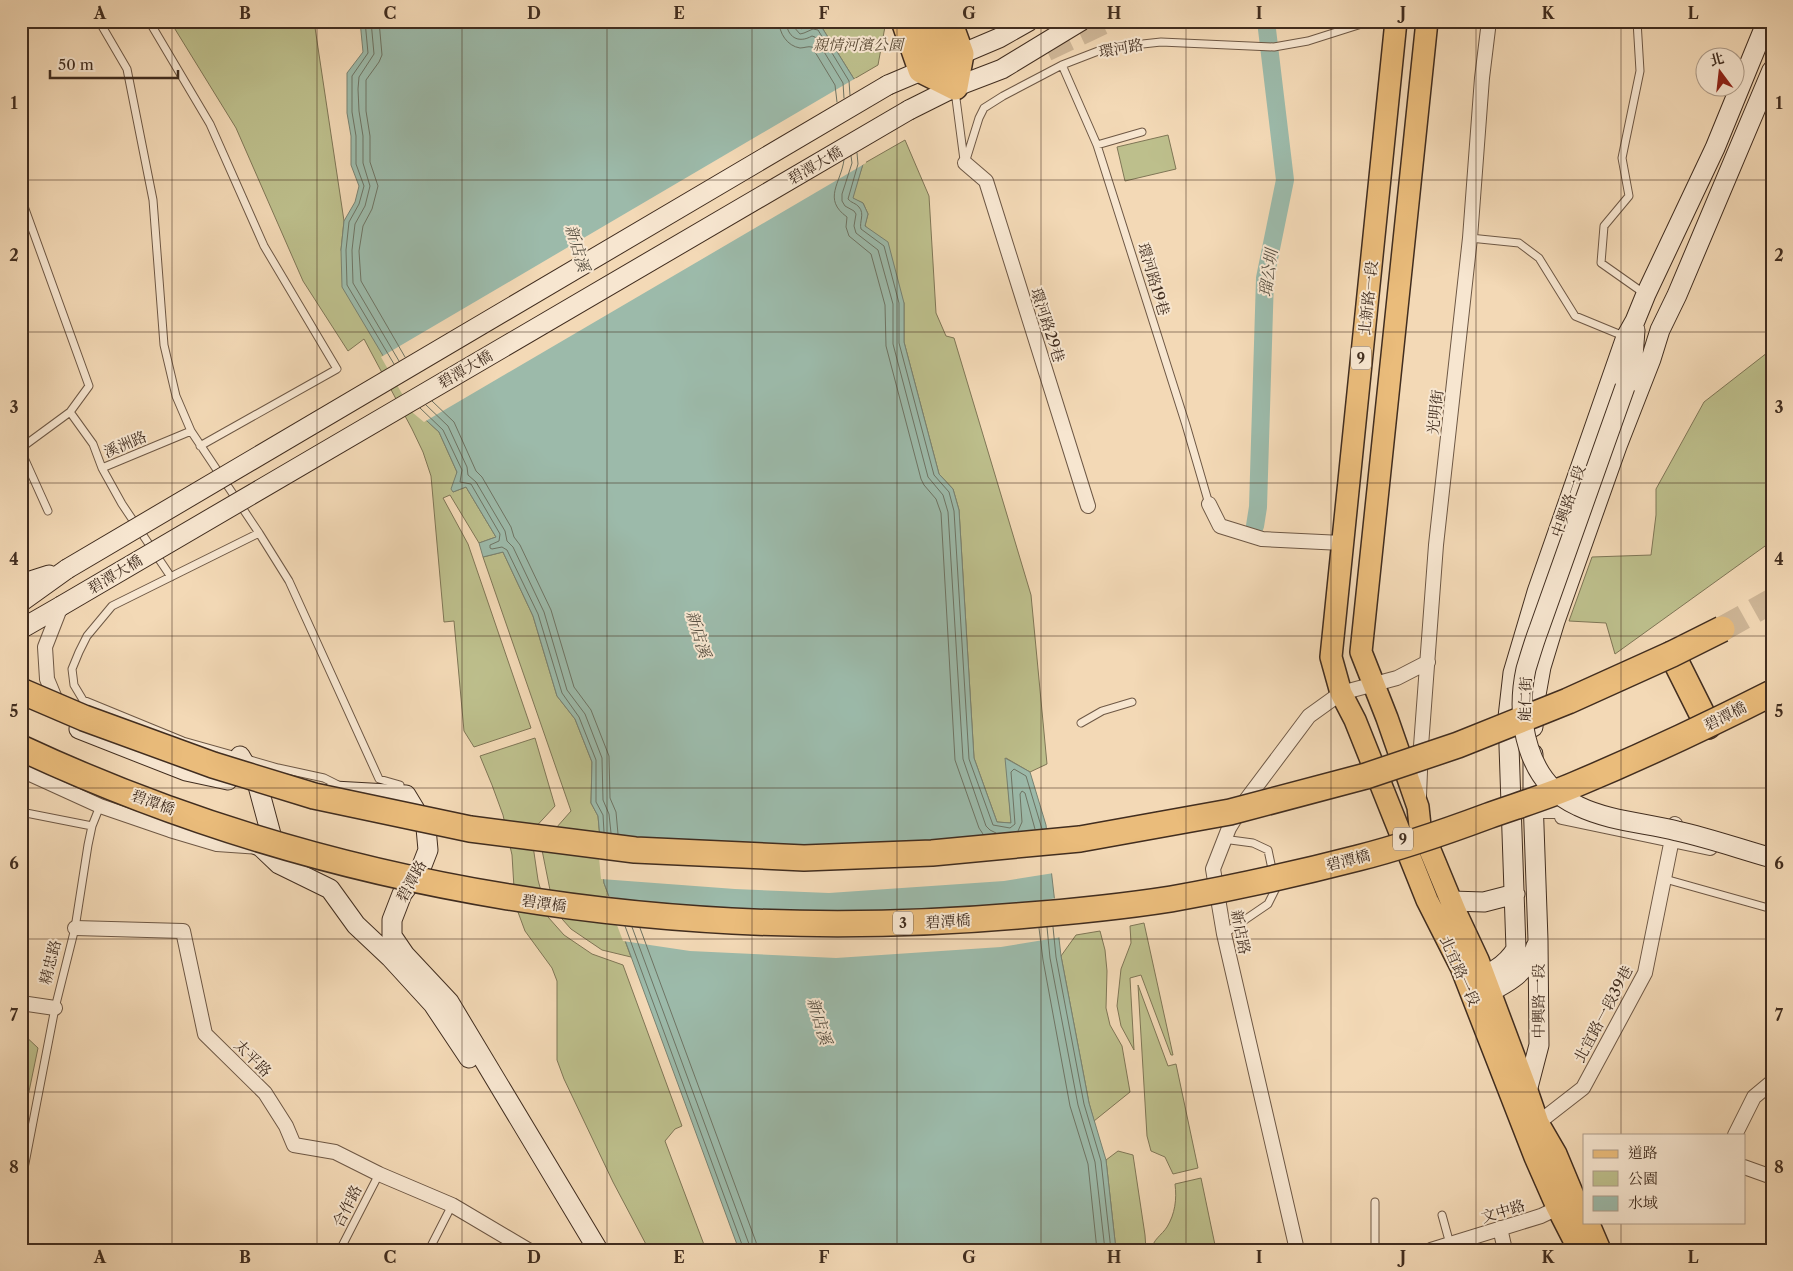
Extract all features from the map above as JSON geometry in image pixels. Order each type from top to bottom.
[{"type":"highway","points":[[904,21],[942,61],[955,87]]},
{"type":"highway","points":[[930,21],[942,61],[955,87]]},
{"type":"highway","points":[[942,61],[950,21]]},
{"type":"highway","points":[[21,691],[84,718],[212,765],[314,796],[470,829],[635,850],[804,858],[932,853],[1080,839],[1230,812],[1366,776],[1458,745],[1568,701],[1722,629]]},
{"type":"highway","points":[[1672,654],[1708,726]]},
{"type":"highway","name":"碧潭橋","points":[[21,748],[143,800],[260,840],[398,876],[522,900],[648,916],[818,924],[948,922],[1071,911],[1170,899],[1257,882],[1359,858],[1433,836],[1570,787],[1708,726],[1772,693]]},
{"type":"main road","name":"北新路一段","points":[[1341,693],[1331,657],[1396,21]]},
{"type":"main road","name":"北新路一段","points":[[1374,685],[1361,652],[1427,21]]},
{"type":"main road","name":"北宜路一段","points":[[1374,685],[1418,807],[1420,826],[1478,960],[1479,988],[1517,1112],[1575,1207]]},
{"type":"main road","name":"北宜路一段","points":[[1341,693],[1366,745],[1427,900],[1461,967],[1479,988],[1527,1091],[1538,1123],[1556,1154],[1575,1207],[1578,1250]]},
{"type":"main road","points":[[1589,1224],[1600,1250]]},
{"type":"street","name":"碧潭大橋","points":[[67,569],[888,85],[999,38],[1029,21]]},
{"type":"street","name":"碧潭大橋","points":[[21,630],[909,110],[955,87],[1002,69],[1081,21]]},
{"type":"street","name":"光明街","points":[[1418,807],[1436,545],[1470,238],[1482,78],[1489,21]]},
{"type":"street","name":"中興路一段","points":[[1479,988],[1510,959],[1516,949],[1508,717],[1513,673],[1537,592],[1631,329],[1715,148],[1767,21]]},
{"type":"street","name":"中興路一段","points":[[1527,1091],[1538,1045],[1538,811],[1534,706],[1541,667],[1592,516],[1651,360],[1660,330],[1677,295],[1772,70]]},
{"type":"street","name":"環河路29巷","points":[[965,163],[986,180],[1088,506]]},
{"type":"street","points":[[1624,387],[1633,357],[1631,329]]},
{"type":"street","points":[[1624,387],[1660,330]]},
{"type":"street","name":"能仁街","points":[[1624,387],[1526,669],[1522,707],[1524,730],[1530,750],[1539,774],[1555,792],[1578,806],[1608,816],[1677,831],[1772,858]]},
{"type":"street","points":[[1209,504],[1220,526],[1246,535],[1262,539],[1342,543]]},
{"type":"street","points":[[21,584],[67,569]]},
{"type":"street","points":[[21,602],[67,569]]},
{"type":"street","points":[[61,606],[45,647],[47,679],[65,723]]},
{"type":"street","name":"新店路","points":[[1297,1250],[1224,934],[1213,868],[1224,839],[1246,800],[1309,716],[1341,693],[1397,678],[1428,662]]},
{"type":"street","name":"碧潭路","points":[[21,701],[65,723],[186,771],[258,786],[406,795],[426,828],[428,850],[421,868],[402,894],[392,920],[392,936],[405,955],[449,1002],[598,1250]]},
{"type":"street","points":[[21,736],[92,768],[173,798],[261,847],[279,864],[330,889],[356,925],[390,957],[433,1004],[509,1118],[583,1250]]},
{"type":"street","points":[[240,756],[258,786],[279,864]]},
{"type":"street","points":[[21,770],[100,806],[217,844],[261,847]]},
{"type":"street","points":[[1538,811],[1713,849],[1772,865]]},
{"type":"street","points":[[1512,812],[1612,811],[1706,832],[1772,865]]},
{"type":"street","name":"北宜路一段39巷","points":[[1538,1123],[1583,1088],[1645,973],[1675,824]]},
{"type":"street","points":[[1451,901],[1484,902],[1515,894]]},
{"type":"street","name":"太平路","points":[[76,928],[183,931],[205,1034],[265,1093],[286,1126],[294,1146],[335,1152],[379,1174],[452,1205],[528,1250]]},
{"type":"street","name":"中興路一段","points":[[1479,988],[1507,983],[1524,970],[1533,956],[1538,940]]},
{"type":"street","points":[[21,1004],[55,1008]]},
{"type":"street","points":[[1736,1134],[1754,1097],[1772,1082]]},
{"type":"street","points":[[1746,1168],[1772,1177]]},
{"type":"street","name":"文中路","points":[[1431,1250],[1575,1207]]},
{"type":"street","points":[[1500,1228],[1505,1250]]},
{"type":"lane","points":[[98,21],[127,70],[153,200],[164,345],[176,396],[191,431],[200,446],[290,581],[379,779],[400,785]]},
{"type":"lane","points":[[149,21],[210,124],[264,246],[337,369],[200,446]]},
{"type":"lane","name":"環河路","points":[[965,163],[978,118],[984,108],[1062,65],[1106,48],[1162,42],[1274,47],[1308,41],[1372,21]]},
{"type":"lane","points":[[1637,21],[1640,70],[1622,158],[1629,196],[1604,226],[1601,263],[1646,294]]},
{"type":"lane","name":"環河路19巷","points":[[1062,65],[1097,145],[1209,504]]},
{"type":"lane","points":[[955,87],[965,163]]},
{"type":"lane","points":[[1097,145],[1142,132]]},
{"type":"lane","points":[[21,198],[89,386],[70,412],[21,449],[48,511]]},
{"type":"lane","points":[[1470,238],[1519,243],[1539,258],[1575,316],[1631,329]]},
{"type":"lane","name":"溪洲路","points":[[70,412],[93,444],[102,468],[191,431]]},
{"type":"lane","points":[[102,468],[122,504],[171,577]]},
{"type":"lane","points":[[259,533],[112,606],[87,636],[79,652],[72,669],[74,685],[83,700],[183,741],[278,768],[324,778],[354,792]]},
{"type":"lane","points":[[1081,723],[1102,711],[1132,702]]},
{"type":"lane","name":"精忠路","points":[[21,1184],[55,1008],[76,928],[86,854],[92,826],[100,806]]},
{"type":"lane","points":[[21,812],[92,826]]},
{"type":"lane","points":[[1224,839],[1253,843],[1268,850],[1276,888],[1268,904],[1224,934]]},
{"type":"lane","points":[[1665,879],[1772,909]]},
{"type":"lane","name":"合作路","points":[[340,1250],[379,1174]]},
{"type":"lane","points":[[1375,1202],[1375,1250]]},
{"type":"lane","points":[[429,1250],[452,1205]]},
{"type":"lane","points":[[1442,1215],[1450,1244]]},
{"type":"green space","points":[[170,21],[314,21],[344,221],[341,250],[416,411],[439,432],[457,472],[453,492],[466,487],[496,537],[479,543],[450,495],[443,498],[468,544],[531,728],[474,747],[464,731],[454,621],[444,622],[431,476],[423,452],[364,339],[348,351],[303,281],[236,128]]},
{"type":"green space","name":"親情河濱公園","points":[[796,21],[886,21],[878,65],[854,79],[821,26],[801,29]]},
{"type":"green space","points":[[1168,135],[1176,169],[1125,181],[1117,147]]},
{"type":"green space","points":[[905,140],[929,196],[936,313],[946,336],[954,338],[1031,595],[1047,764],[1030,772],[1006,758],[1011,823],[997,822],[974,758],[959,510],[953,489],[939,474],[904,342],[904,303],[865,225],[868,214],[863,203],[852,198],[863,164]]},
{"type":"green space","points":[[1772,349],[1772,541],[1615,654],[1606,623],[1569,621],[1592,557],[1651,555],[1656,515],[1656,489],[1704,402]]},
{"type":"green space","points":[[503,552],[533,616],[557,696],[575,719],[592,762],[591,803],[598,816],[604,883],[631,957],[602,950],[571,929],[554,910],[541,845],[571,811],[483,557]]},
{"type":"green space","points":[[535,738],[555,806],[531,832],[538,880],[548,917],[564,935],[592,954],[623,965],[682,1126],[675,1129],[665,1141],[706,1250],[649,1250],[613,1182],[564,1079],[557,1060],[557,981],[552,968],[525,931],[515,904],[512,855],[503,815],[480,756]]},
{"type":"green space","points":[[1144,923],[1173,1055],[1171,1055],[1141,975],[1130,978],[1134,1050],[1121,1026],[1117,1006],[1121,969],[1131,943],[1130,926]]},
{"type":"green space","points":[[1100,931],[1105,950],[1107,971],[1106,1008],[1110,1025],[1122,1046],[1130,1092],[1094,1121],[1061,956],[1076,935]]},
{"type":"green space","points":[[21,943],[28,944],[22,987],[21,987]]},
{"type":"green space","points":[[1138,985],[1168,1066],[1176,1064],[1198,1168],[1173,1174],[1165,1157],[1151,1151],[1147,1136]]},
{"type":"green space","points":[[21,1032],[38,1048],[21,1130]]},
{"type":"green space","points":[[1118,1151],[1133,1155],[1146,1250],[1116,1250],[1106,1160]]},
{"type":"green space","points":[[1201,1178],[1215,1245],[1212,1250],[1152,1250],[1152,1246],[1167,1227],[1174,1212],[1175,1184]]},
{"type":"water","name":"新店溪","points":[[360,21],[789,21],[790,24],[790,21],[796,21],[801,29],[812,23],[821,26],[854,79],[863,164],[853,198],[863,203],[868,214],[865,226],[888,242],[904,303],[904,342],[939,474],[953,489],[959,510],[974,758],[997,822],[1011,823],[1005,758],[1030,772],[1046,825],[1061,956],[1089,1103],[1106,1160],[1116,1250],[739,1250],[604,883],[598,816],[591,803],[592,762],[575,719],[557,696],[533,616],[503,552],[483,557],[479,543],[496,537],[466,487],[453,492],[451,489],[457,472],[439,432],[416,411],[342,287],[341,250],[344,221],[355,202],[359,186],[351,165],[351,136],[347,113],[347,73],[363,52]]},
{"type":"pier","points":[[856,78],[866,163],[424,422],[413,413],[381,357]]},
{"type":"pier","points":[[1049,830],[1054,873],[1004,881],[829,893],[735,889],[601,879],[597,836],[757,846],[976,840]]},
{"type":"pier","points":[[606,896],[658,905],[835,918],[1014,905],[1057,898],[1062,937],[1001,947],[836,958],[690,951],[623,941]]},
{"type":"waterway","name":"瑠公圳","points":[[1255,526],[1258,507],[1265,278],[1285,180],[1266,21]]},
{"type":"tunnel","points":[[1046,49],[1105,21]]},
{"type":"tunnel","points":[[1722,629],[1772,601]]}]
